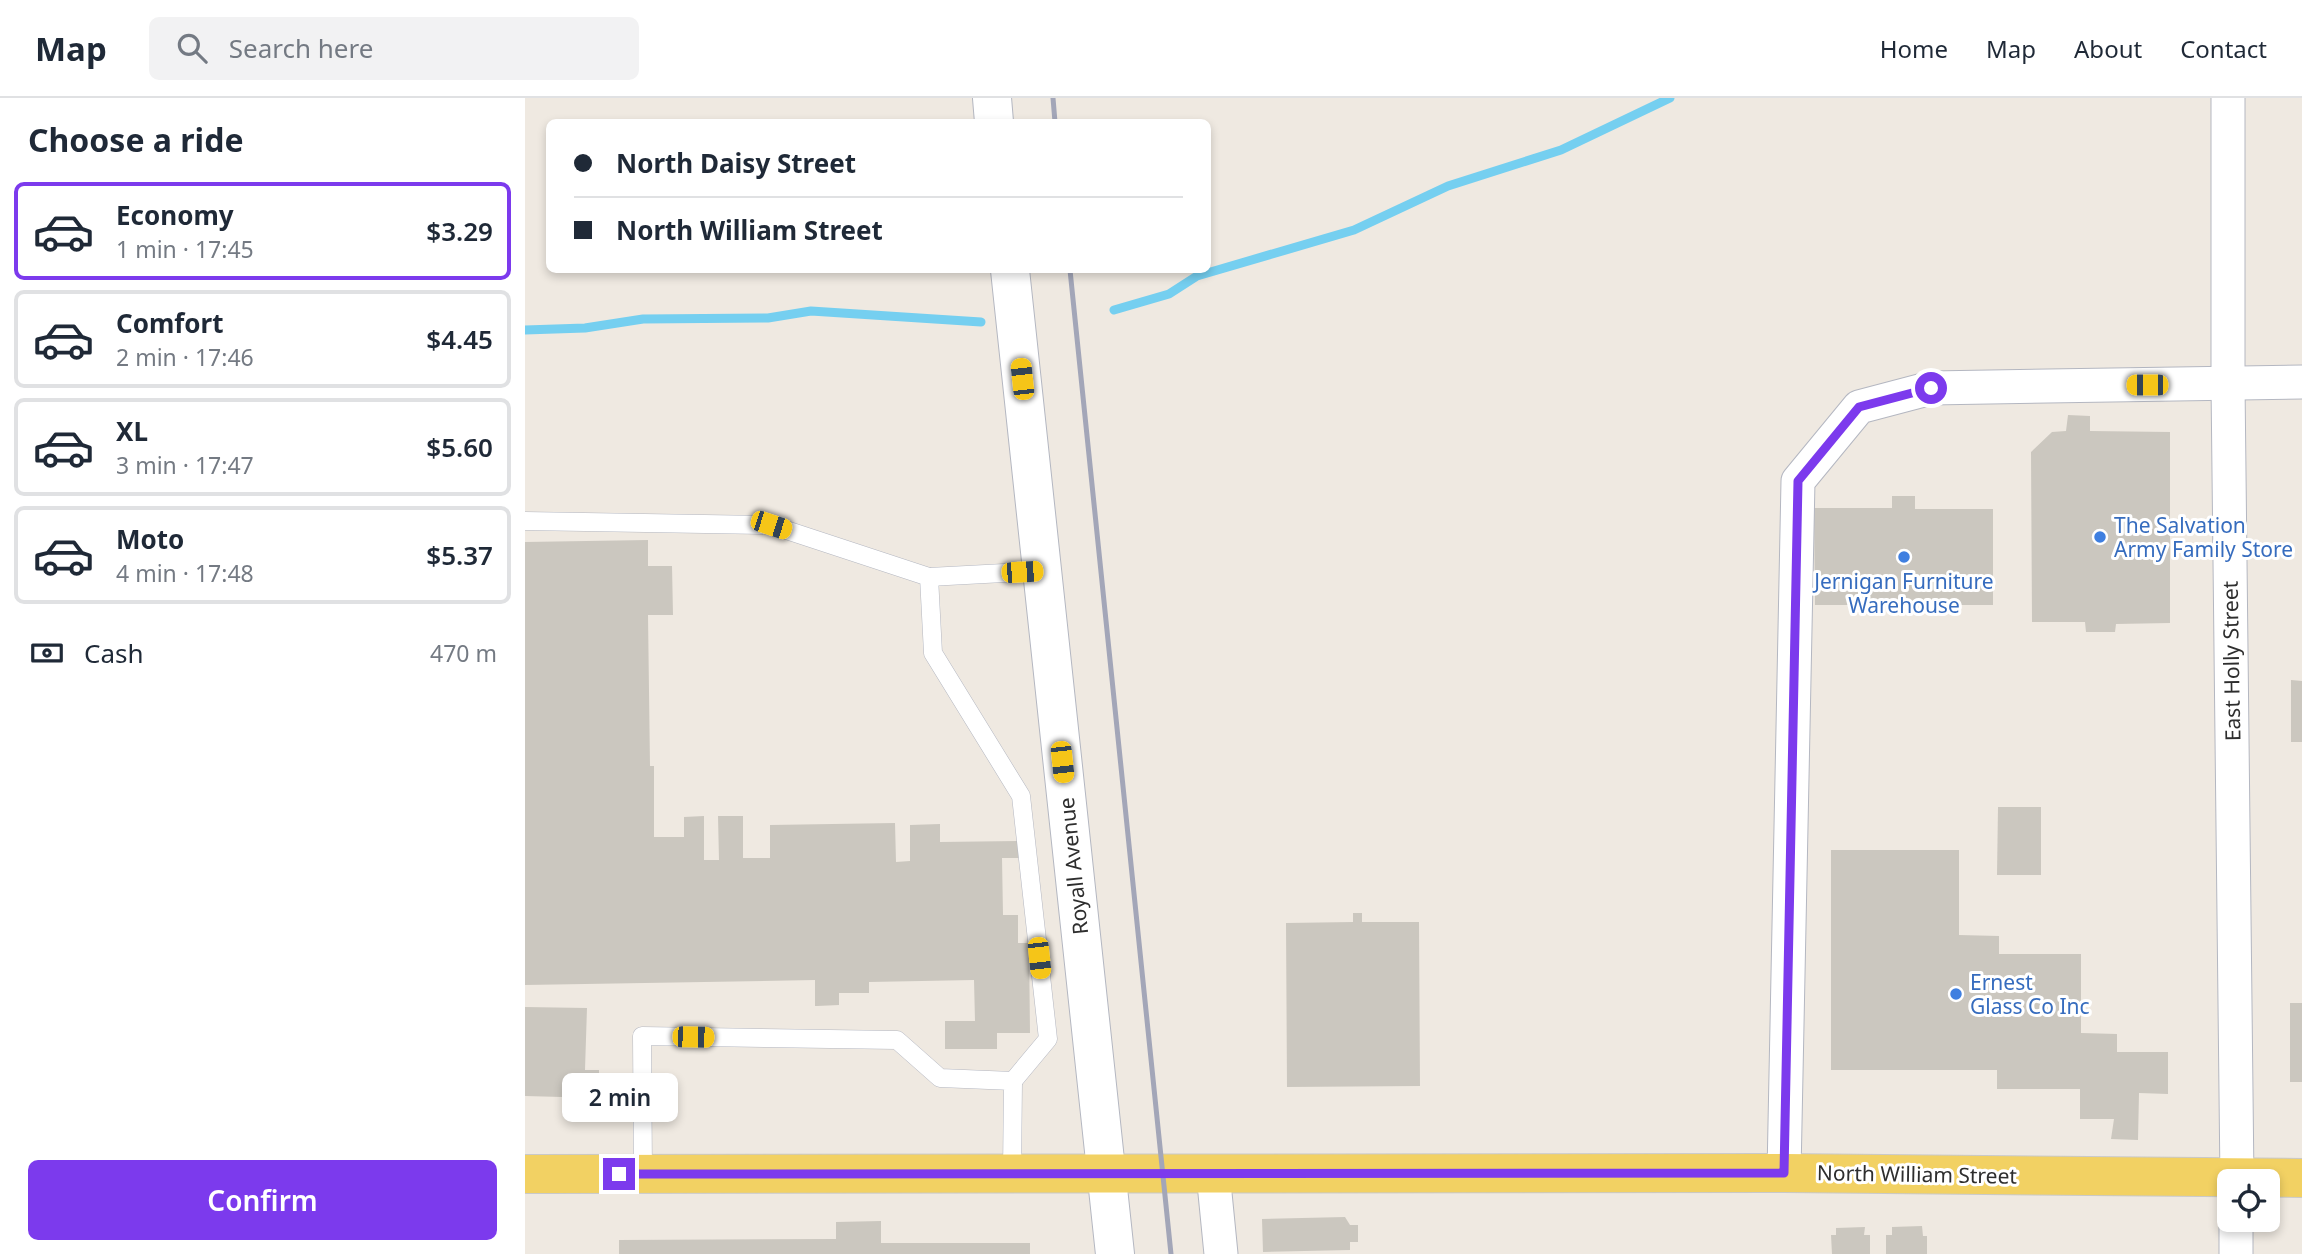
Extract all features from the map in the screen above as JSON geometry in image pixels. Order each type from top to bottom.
[{"type":"main road","name":"North William Street","points":[[525,1174],[1784,1173],[2217,1179]]},
{"type":"main road","name":"North William Street","points":[[2280,1178],[2302,1178]]},
{"type":"street","points":[[992,98],[994,119]]},
{"type":"street","name":"East Holly Street","points":[[2228,98],[2228,384],[2237,1169]]},
{"type":"street","name":"Royall Avenue","points":[[1010,273],[1115,1254]]},
{"type":"street","points":[[1784,1173],[1798,481],[1859,407],[1931,388],[2302,382]]},
{"type":"street","points":[[1213,1173],[1221,1254]]},
{"type":"street","points":[[2236,1232],[2236,1254]]},
{"type":"lane","points":[[525,521],[771,525],[929,577],[1042,571]]},
{"type":"lane","points":[[929,577],[933,653],[1021,796],[1048,1039],[1013,1081],[1012,1172]]},
{"type":"lane","points":[[643,1174],[642,1036],[897,1040],[940,1078],[1013,1081]]},
{"type":"building","name":"The Salvation Army Family Store","points":[[2068,415],[2090,416],[2090,431],[2170,432],[2170,623],[2116,624],[2115,632],[2086,632],[2085,622],[2032,622],[2031,452],[2052,432],[2066,431]]},
{"type":"building","name":"Jernigan Furniture Warehouse","points":[[1892,496],[1915,496],[1915,509],[1993,509],[1993,605],[1815,605],[1814,508],[1892,508]]},
{"type":"building","points":[[648,540],[648,566],[672,566],[673,615],[648,615],[654,837],[684,837],[684,817],[704,816],[704,860],[719,860],[718,816],[743,816],[743,858],[770,858],[770,825],[895,823],[896,862],[910,861],[910,825],[940,824],[940,842],[1021,841],[1022,858],[1002,858],[1003,915],[1018,915],[1018,943],[1029,943],[1030,1033],[997,1033],[997,1049],[945,1049],[945,1021],[975,1021],[974,980],[869,982],[869,993],[839,993],[839,1005],[817,1006],[815,980],[525,985],[525,542]]},
{"type":"building","points":[[2291,680],[2302,681],[2302,742],[2291,742]]},
{"type":"building","points":[[1998,807],[2041,807],[2041,875],[1997,875]]},
{"type":"building","name":"Ernest Glass Co Inc","points":[[1831,850],[1959,850],[1959,935],[1999,936],[1999,954],[2081,954],[2081,1033],[2117,1034],[2117,1052],[2168,1052],[2168,1094],[2139,1093],[2138,1140],[2111,1139],[2114,1119],[2080,1119],[2080,1089],[1997,1089],[1997,1070],[1831,1070]]},
{"type":"building","points":[[1353,913],[1362,913],[1362,922],[1419,922],[1420,1086],[1287,1087],[1286,923],[1353,922]]},
{"type":"building","points":[[2290,1003],[2302,1003],[2302,1082],[2290,1082]]},
{"type":"building","points":[[525,1007],[587,1008],[585,1070],[599,1070],[599,1098],[525,1096]]},
{"type":"building","points":[[1345,1217],[1350,1225],[1358,1225],[1358,1242],[1350,1242],[1350,1250],[1263,1252],[1262,1219]]},
{"type":"building","points":[[881,1221],[881,1243],[1030,1243],[1030,1254],[619,1254],[619,1240],[836,1239],[836,1222]]},
{"type":"building","points":[[1922,1226],[1923,1236],[1927,1236],[1927,1254],[1886,1254],[1886,1235],[1892,1235],[1892,1227]]},
{"type":"building","points":[[1865,1227],[1864,1235],[1870,1235],[1870,1254],[1832,1254],[1831,1235],[1836,1235],[1836,1228]]},
{"type":"waterway","points":[[1211,272],[1354,230],[1448,186],[1561,150],[1670,98]]},
{"type":"waterway","points":[[1114,310],[1169,294],[1197,276],[1207,273]]},
{"type":"waterway","points":[[525,330],[585,328],[643,319],[768,318],[811,311],[981,322]]},
{"type":"railway","points":[[1053,98],[1055,119]]},
{"type":"railway","points":[[1070,273],[1171,1254]]},
{"type":"place","name":"The Salvation Army Family Store","points":[[2100,537]]},
{"type":"place","name":"Jernigan Furniture Warehouse","points":[[1904,557]]},
{"type":"place","name":"Ernest Glass Co Inc","points":[[1956,994]]},
{"type":"route","points":[[619,1174],[1784,1173],[1798,481],[1859,407],[1931,388]]}]
